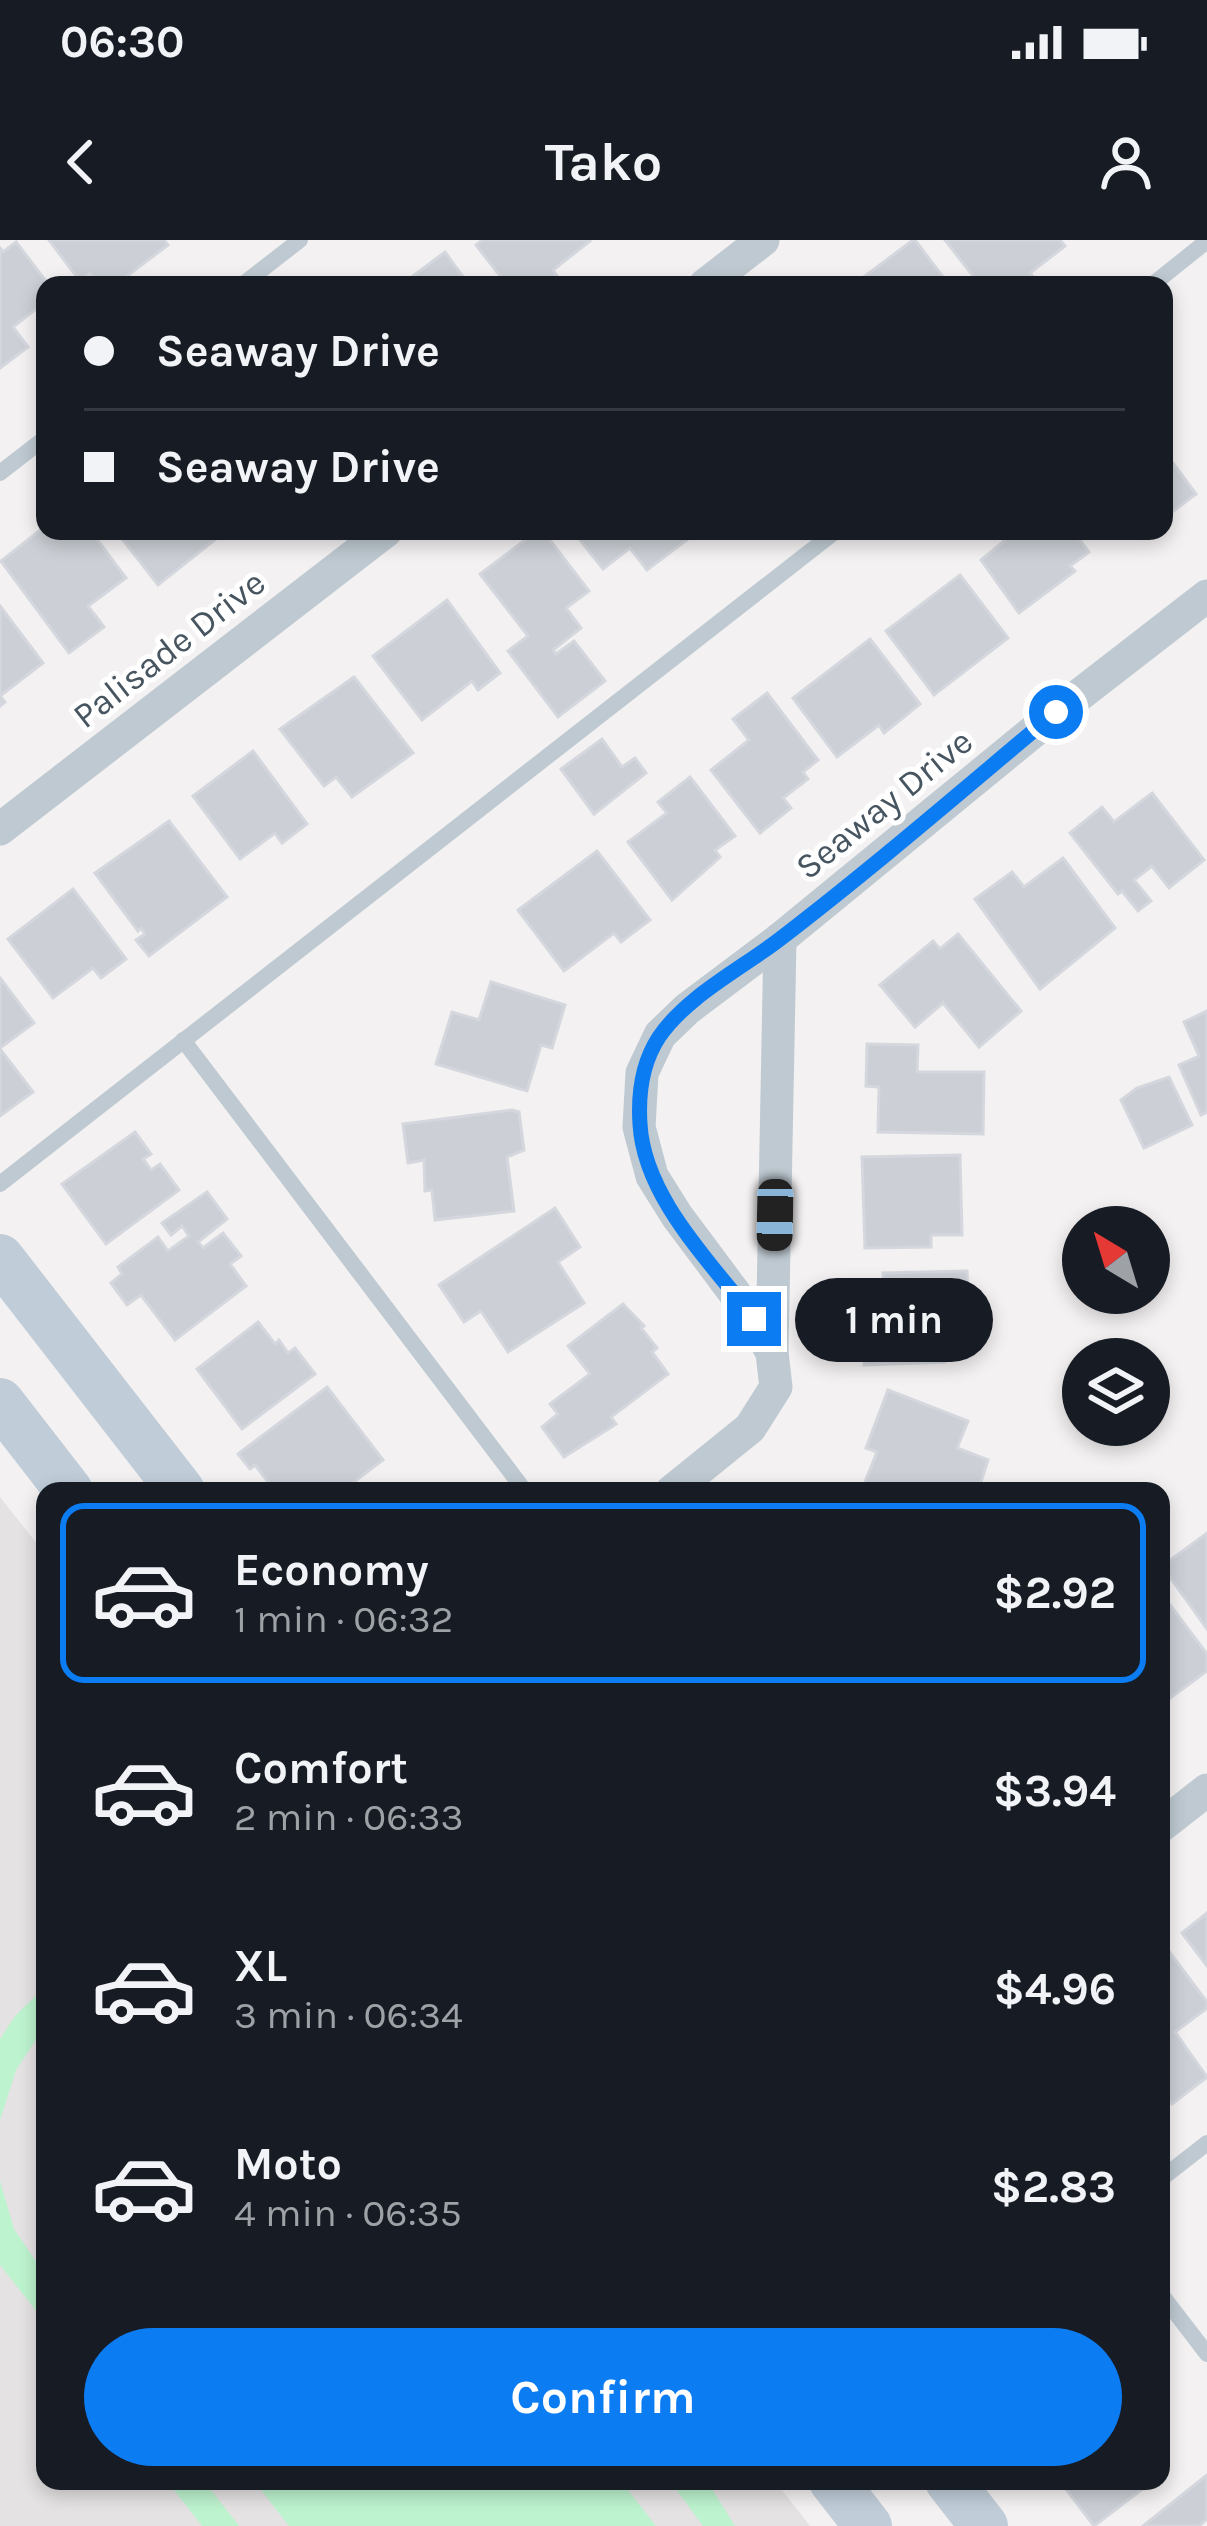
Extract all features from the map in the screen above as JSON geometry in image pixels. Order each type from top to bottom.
[{"type":"main road","points":[[0,1258],[174,1482]]},
{"type":"main road","points":[[0,1402],[62,1482]]},
{"type":"main road","points":[[840,2490],[868,2526]]},
{"type":"main road","points":[[956,2490],[984,2526]]},
{"type":"street","points":[[717,276],[763,240]]},
{"type":"street","name":"Palisade Drive","points":[[0,829],[374,540]]},
{"type":"street","name":"Seaway Drive","points":[[772,1353],[754,1319],[676,1216],[652,1175],[640,1127],[642,1073],[660,1035],[1056,712],[1207,596]]},
{"type":"street","points":[[683,1482],[750,1428],[776,1387],[772,1353],[780,939]]},
{"type":"street","points":[[1170,1819],[1207,1790]]},
{"type":"lane","points":[[254,276],[300,240]]},
{"type":"lane","points":[[1163,276],[1207,241]]},
{"type":"lane","points":[[0,473],[36,445]]},
{"type":"lane","points":[[0,1184],[824,540]]},
{"type":"lane","points":[[183,1040],[518,1482]]},
{"type":"lane","points":[[1170,2172],[1207,2143]]},
{"type":"lane","points":[[1170,2306],[1207,2354]]},
{"type":"shaded area","points":[[0,1497],[36,1543],[36,2490],[782,2490],[810,2526],[0,2526]]},
{"type":"green space","points":[[36,1996],[36,2040],[16,2070],[0,2120],[0,2039]]},
{"type":"green space","points":[[0,2181],[14,2229],[36,2262],[36,2311],[0,2265]]},
{"type":"green space","points":[[174,2490],[211,2490],[239,2526],[202,2526]]},
{"type":"green space","points":[[261,2490],[628,2490],[656,2526],[289,2526]]},
{"type":"green space","points":[[677,2490],[713,2490],[735,2526],[703,2526]]},
{"type":"building","points":[[49,240],[164,240],[168,245],[127,276],[76,276]]},
{"type":"building","points":[[482,240],[590,240],[553,270],[557,276],[500,276],[476,245]]},
{"type":"building","points":[[913,240],[942,276],[865,276]]},
{"type":"building","points":[[945,240],[1060,240],[1065,246],[1030,273],[1032,276],[973,276]]},
{"type":"building","points":[[16,242],[42,276],[36,276],[36,309],[13,327],[28,347],[0,368],[0,248],[3,252]]},
{"type":"building","points":[[445,252],[462,276],[413,276]]},
{"type":"building","points":[[1173,463],[1196,494],[1173,511]]},
{"type":"building","points":[[36,533],[36,540],[97,540],[126,578],[88,606],[104,627],[69,653],[1,561]]},
{"type":"building","points":[[123,540],[215,540],[158,585]]},
{"type":"building","points":[[525,540],[550,540],[589,591],[566,608],[581,628],[553,650],[556,654],[574,641],[605,681],[558,717],[508,651],[528,636],[480,574]]},
{"type":"building","points":[[580,540],[687,540],[647,570],[630,548],[603,569]]},
{"type":"building","points":[[1005,540],[1080,540],[1089,552],[1070,566],[1075,571],[1019,613],[981,560]]},
{"type":"building","points":[[960,575],[1008,638],[934,695],[886,631]]},
{"type":"building","points":[[447,600],[500,673],[478,690],[472,681],[422,720],[373,656]]},
{"type":"building","points":[[0,606],[43,663],[0,696]]},
{"type":"building","points":[[870,639],[920,704],[884,733],[879,725],[837,757],[793,698]]},
{"type":"building","points":[[354,677],[413,753],[352,797],[336,777],[324,786],[280,729]]},
{"type":"building","points":[[767,693],[818,760],[803,772],[808,779],[783,798],[791,808],[760,833],[711,770],[749,740],[733,719]]},
{"type":"building","points":[[602,739],[622,767],[635,758],[646,773],[594,814],[561,769]]},
{"type":"building","points":[[253,751],[307,824],[282,843],[275,833],[240,859],[193,796]]},
{"type":"building","points":[[690,777],[735,836],[715,850],[720,857],[672,900],[628,842],[667,813],[658,802]]},
{"type":"building","points":[[1152,793],[1204,860],[1169,888],[1152,866],[1134,880],[1151,901],[1138,911],[1122,891],[1118,894],[1070,833],[1102,807],[1114,822]]},
{"type":"building","points":[[169,821],[227,897],[149,956],[136,940],[145,934],[95,873]]},
{"type":"building","points":[[597,851],[650,920],[621,942],[614,933],[564,971],[518,910]]},
{"type":"building","points":[[1063,858],[1115,928],[1040,989],[975,899],[1012,872],[1024,887]]},
{"type":"building","points":[[73,889],[126,959],[101,978],[93,968],[53,998],[8,939]]},
{"type":"building","points":[[958,934],[1021,1011],[979,1047],[943,1003],[915,1027],[880,985],[933,941],[940,949]]},
{"type":"building","points":[[0,978],[34,1023],[0,1048]]},
{"type":"building","points":[[491,982],[565,1005],[552,1048],[541,1045],[527,1091],[436,1064],[452,1012],[479,1020]]},
{"type":"building","points":[[1207,1011],[1207,1112],[1201,1115],[1179,1065],[1199,1056],[1184,1022]]},
{"type":"building","points":[[867,1044],[918,1045],[917,1072],[984,1072],[983,1134],[878,1132],[879,1087],[866,1086]]},
{"type":"building","points":[[0,1049],[33,1092],[0,1116]]},
{"type":"building","points":[[1169,1077],[1192,1125],[1144,1148],[1121,1100],[1137,1088]]},
{"type":"building","points":[[519,1112],[524,1150],[507,1157],[514,1211],[435,1220],[432,1190],[425,1191],[424,1160],[408,1163],[403,1124]]},
{"type":"building","points":[[135,1132],[151,1154],[143,1159],[151,1170],[160,1164],[179,1190],[106,1244],[62,1184]]},
{"type":"building","points":[[960,1155],[962,1235],[931,1235],[931,1247],[865,1248],[862,1157]]},
{"type":"building","points":[[207,1192],[227,1219],[198,1242],[203,1248],[223,1233],[241,1256],[230,1264],[246,1286],[175,1340],[141,1295],[127,1305],[111,1283],[122,1274],[118,1267],[158,1237],[168,1251],[189,1236],[182,1226],[171,1235],[162,1223]]},
{"type":"building","points":[[555,1208],[580,1247],[558,1262],[584,1303],[508,1352],[481,1311],[464,1322],[439,1285]]},
{"type":"building","points":[[967,1271],[969,1316],[943,1317],[945,1362],[864,1365],[863,1321],[885,1320],[883,1273]]},
{"type":"building","points":[[623,1304],[644,1326],[641,1328],[657,1348],[652,1352],[668,1374],[611,1417],[616,1424],[564,1457],[542,1427],[558,1414],[550,1404],[590,1374],[568,1346]]},
{"type":"building","points":[[258,1322],[275,1344],[279,1340],[288,1353],[295,1348],[315,1374],[242,1429],[197,1369]]},
{"type":"building","points":[[327,1387],[383,1460],[354,1482],[268,1482],[238,1454]]},
{"type":"building","points":[[888,1390],[968,1421],[957,1448],[988,1460],[981,1482],[865,1482],[877,1452],[866,1448]]},
{"type":"building","points":[[1207,1533],[1207,1629],[1170,1577],[1170,1560]]},
{"type":"building","points":[[1170,1605],[1207,1654],[1207,1671],[1170,1698]]},
{"type":"building","points":[[1207,1913],[1207,1966],[1182,1933]]},
{"type":"building","points":[[1170,1953],[1207,2002],[1207,2008],[1175,2032],[1207,2077],[1172,2104]]},
{"type":"building","points":[[1207,2475],[1207,2519],[1199,2526],[1143,2526]]},
{"type":"building","points":[[1067,2490],[1141,2490],[1094,2526]]},
{"type":"route","points":[[754,1319],[676,1216],[652,1175],[640,1127],[642,1073],[660,1035],[1056,712]]}]
